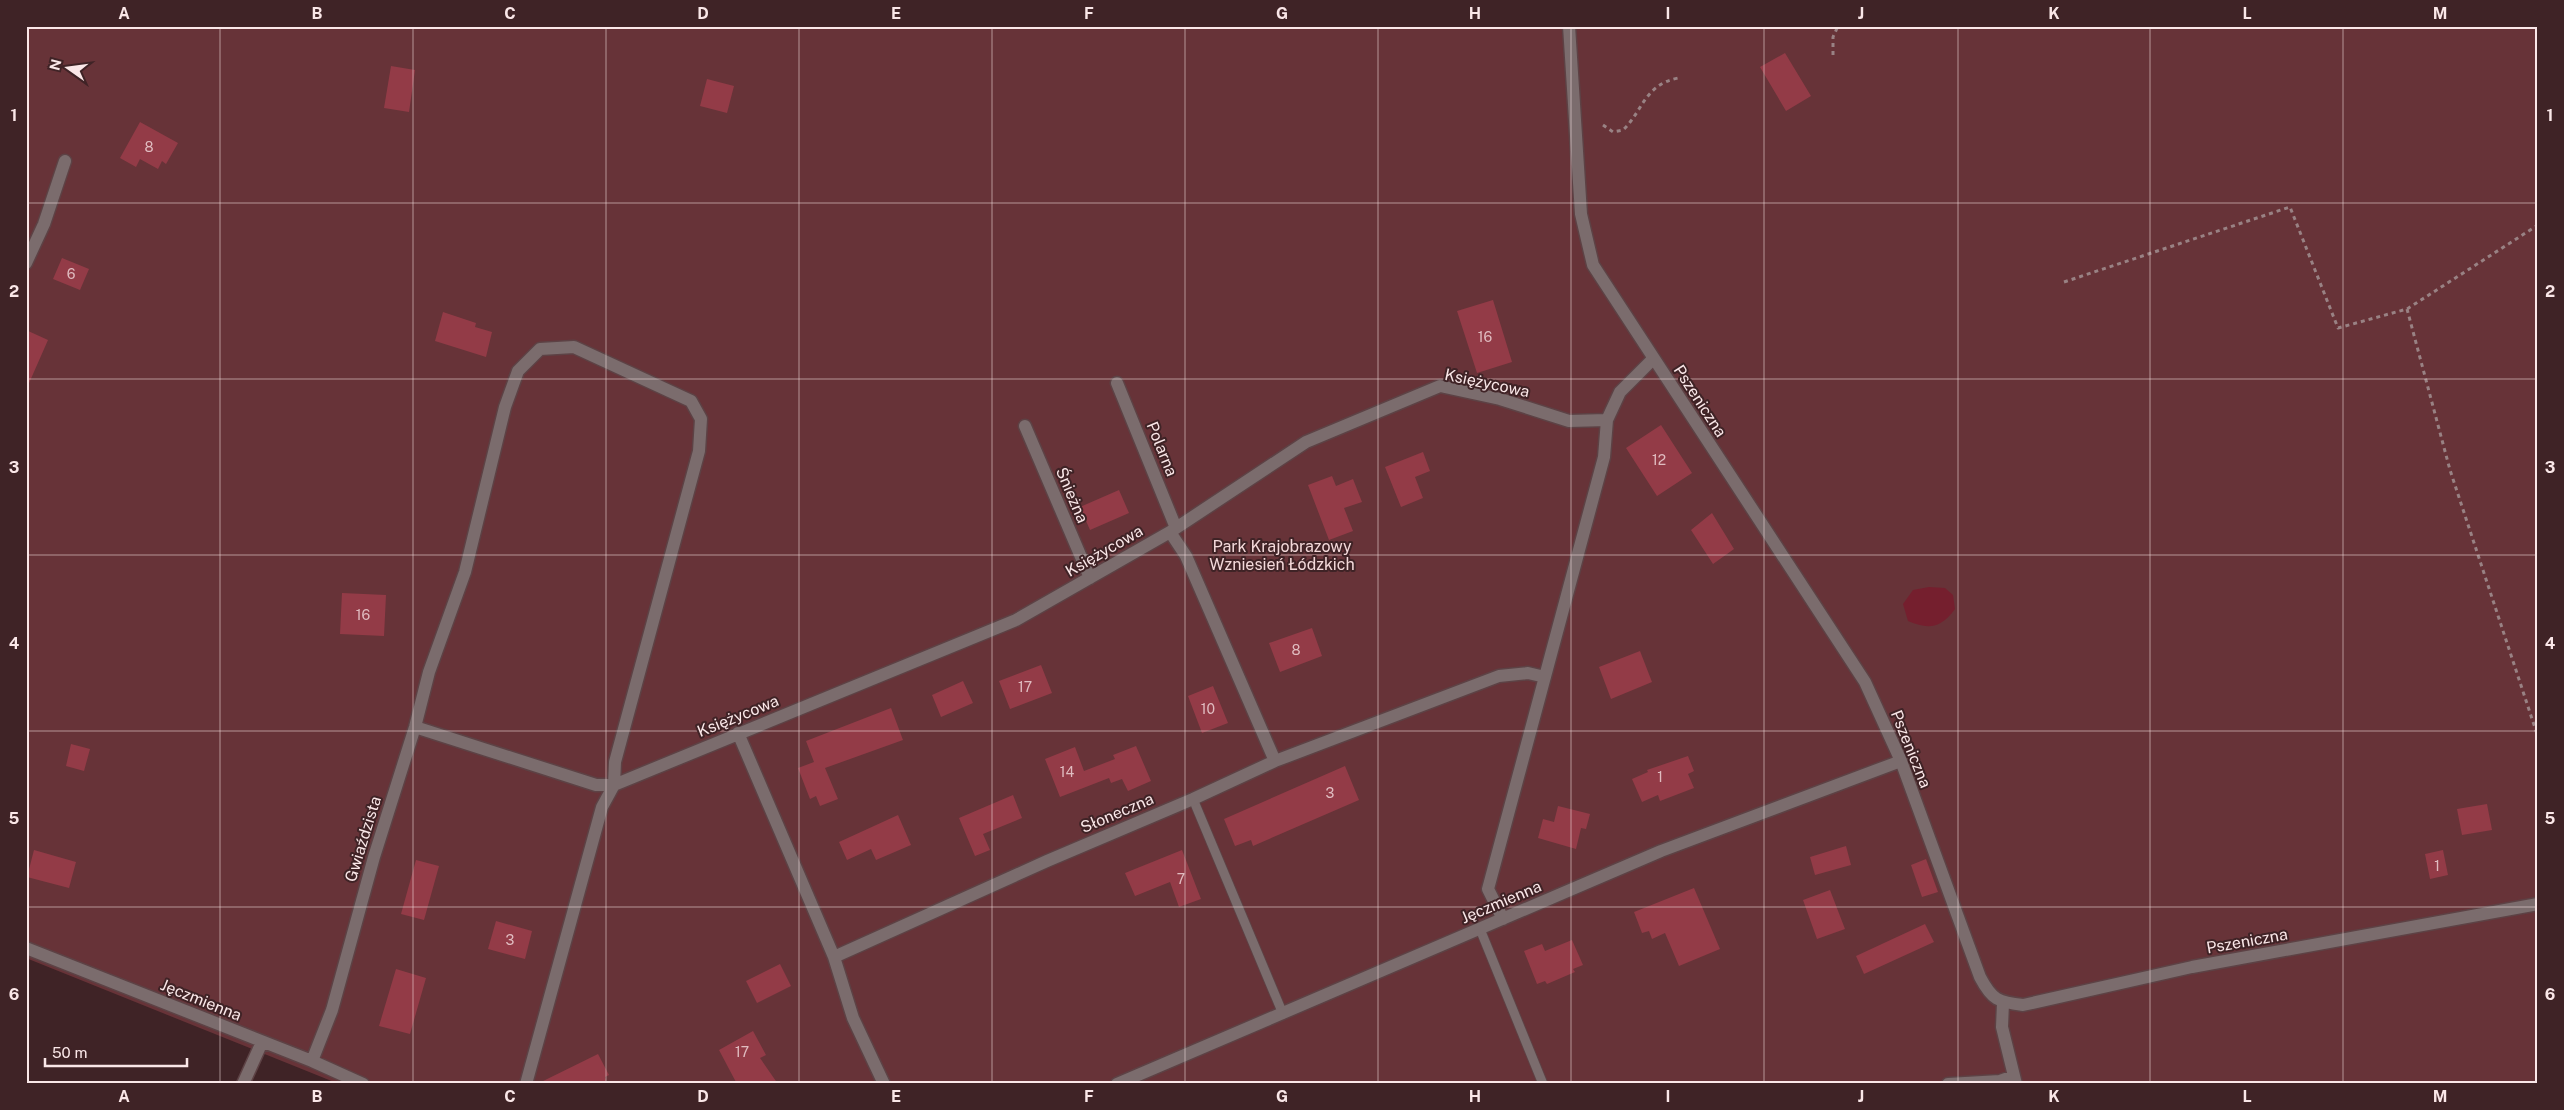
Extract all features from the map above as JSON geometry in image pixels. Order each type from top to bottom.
[{"type":"street","name":"Pszeniczna","points":[[1569,26],[1581,214],[1593,265],[1865,682],[1901,762],[1980,978],[1989,994],[2003,1003],[2023,1005],[2192,967],[2538,904]]},
{"type":"street","points":[[26,264],[44,224],[66,161]]},
{"type":"street","name":"Gwiaździsta","points":[[312,1061],[332,1010],[374,857],[415,727],[429,672],[465,572],[508,398],[518,371],[540,349],[574,347],[690,401],[701,419],[699,451],[615,762],[614,785]]},
{"type":"street","points":[[1503,919],[1488,889],[1604,457],[1607,420],[1620,392],[1653,359]]},
{"type":"street","name":"Polarna","points":[[1117,383],[1173,530],[1275,761]]},
{"type":"street","name":"Księżycowa","points":[[614,785],[1016,620],[1173,530],[1306,442],[1440,386],[1500,399],[1569,420],[1607,420]]},
{"type":"street","name":"Śnieżna","points":[[1025,426],[1090,578]]},
{"type":"street","name":"Słoneczna","points":[[834,958],[1047,861],[1193,799],[1275,761],[1499,676],[1528,673],[1546,677]]},
{"type":"street","points":[[415,727],[596,785],[614,785],[602,807],[526,1084]]},
{"type":"street","points":[[738,733],[834,958],[853,1018],[884,1084]]},
{"type":"street","name":"Jęczmienna","points":[[1118,1084],[1661,851],[1901,762]]},
{"type":"street","name":"Jęczmienna","points":[[26,948],[312,1061],[363,1084]]},
{"type":"street","points":[[1948,1084],[2015,1080],[2002,1027],[2003,1003]]},
{"type":"street","points":[[243,1084],[262,1042]]},
{"type":"lane","points":[[1193,799],[1283,1014]]},
{"type":"lane","points":[[1480,929],[1543,1084]]},
{"type":"path","points":[[1833,55],[1833,37],[1838,26]]},
{"type":"path","points":[[1603,125],[1614,132],[1623,130],[1650,93],[1663,83],[1678,78]]},
{"type":"path","points":[[2064,282],[2290,207],[2338,328],[2407,309],[2538,225]]},
{"type":"path","points":[[2407,309],[2450,470],[2538,737]]},
{"type":"green space","name":"Park Krajobrazowy Wzniesień Łódzkich","points":[[26,26],[2538,26],[2538,1084],[339,1084],[26,958]]},
{"type":"shaded area","points":[[1929,587],[1945,588],[1953,595],[1955,609],[1945,620],[1934,626],[1922,626],[1908,621],[1903,604],[1913,590]]},
{"type":"building","points":[[1785,53],[1811,96],[1786,111],[1760,67]]},
{"type":"building","points":[[391,66],[415,70],[409,112],[384,108]]},
{"type":"building","points":[[707,79],[734,86],[727,113],[700,106]]},
{"type":"building","points":[[140,122],[178,143],[166,164],[162,161],[158,169],[140,159],[136,167],[120,158]]},
{"type":"building","points":[[62,258],[89,269],[80,290],[53,279]]},
{"type":"building","points":[[1493,300],[1512,362],[1477,373],[1457,311]]},
{"type":"building","points":[[443,312],[476,323],[475,327],[492,332],[486,357],[435,341]]},
{"type":"building","points":[[26,330],[48,340],[26,390]]},
{"type":"building","points":[[1661,425],[1692,473],[1657,496],[1626,448]]},
{"type":"building","points":[[1423,452],[1430,471],[1415,477],[1423,498],[1401,507],[1385,467]]},
{"type":"building","points":[[1332,476],[1336,486],[1353,479],[1362,502],[1344,508],[1353,531],[1329,540],[1308,485]]},
{"type":"building","points":[[1119,490],[1129,513],[1090,530],[1080,507]]},
{"type":"building","points":[[1712,513],[1734,549],[1713,564],[1691,530]]},
{"type":"building","points":[[342,593],[386,595],[384,636],[340,634]]},
{"type":"building","points":[[1312,628],[1322,656],[1280,672],[1269,643]]},
{"type":"building","points":[[1640,651],[1652,682],[1611,699],[1599,667]]},
{"type":"building","points":[[1041,665],[1052,693],[1010,709],[999,681]]},
{"type":"building","points":[[963,681],[973,703],[941,717],[932,695]]},
{"type":"building","points":[[1213,686],[1228,723],[1202,733],[1188,696]]},
{"type":"building","points":[[891,708],[903,740],[825,768],[838,799],[820,806],[816,796],[810,799],[798,768],[814,762],[806,741]]},
{"type":"building","points":[[71,744],[90,749],[84,771],[66,766]]},
{"type":"building","points":[[1136,746],[1151,781],[1128,791],[1122,779],[1111,783],[1109,778],[1060,797],[1045,759],[1075,747],[1084,771],[1115,759],[1113,755]]},
{"type":"building","points":[[1688,756],[1694,771],[1688,774],[1694,788],[1660,801],[1658,795],[1642,802],[1632,779],[1648,772],[1647,770]]},
{"type":"building","points":[[1345,766],[1359,800],[1253,846],[1251,840],[1235,846],[1224,819]]},
{"type":"building","points":[[1013,795],[1022,818],[983,834],[990,850],[975,856],[959,818]]},
{"type":"building","points":[[2487,804],[2492,830],[2462,835],[2457,809]]},
{"type":"building","points":[[1558,806],[1590,814],[1586,829],[1581,828],[1576,849],[1538,838],[1543,819],[1554,822]]},
{"type":"building","points":[[898,815],[911,845],[876,860],[871,849],[847,860],[839,842]]},
{"type":"building","points":[[1846,846],[1851,865],[1815,875],[1810,857]]},
{"type":"building","points":[[34,850],[76,862],[69,888],[27,877]]},
{"type":"building","points":[[1182,850],[1201,899],[1179,907],[1170,882],[1135,896],[1125,873]]},
{"type":"building","points":[[2443,850],[2448,875],[2430,879],[2425,854]]},
{"type":"building","points":[[1926,859],[1938,892],[1922,897],[1911,865]]},
{"type":"building","points":[[416,860],[439,866],[424,920],[401,914]]},
{"type":"building","points":[[1694,888],[1720,949],[1679,966],[1665,933],[1652,939],[1649,931],[1642,933],[1634,912]]},
{"type":"building","points":[[1830,890],[1845,929],[1817,939],[1803,900]]},
{"type":"building","points":[[496,921],[532,931],[525,959],[488,949]]},
{"type":"building","points":[[1925,924],[1934,942],[1864,974],[1856,956]]},
{"type":"building","points":[[1572,940],[1583,965],[1573,969],[1575,972],[1547,984],[1545,981],[1537,984],[1524,951],[1542,944],[1545,951]]},
{"type":"building","points":[[780,964],[791,986],[757,1003],[746,981]]},
{"type":"building","points":[[396,969],[426,978],[410,1034],[379,1026]]},
{"type":"building","points":[[753,1031],[766,1055],[760,1058],[778,1084],[737,1084],[719,1050]]},
{"type":"building","points":[[598,1054],[609,1075],[605,1077],[607,1084],[537,1084]]}]
